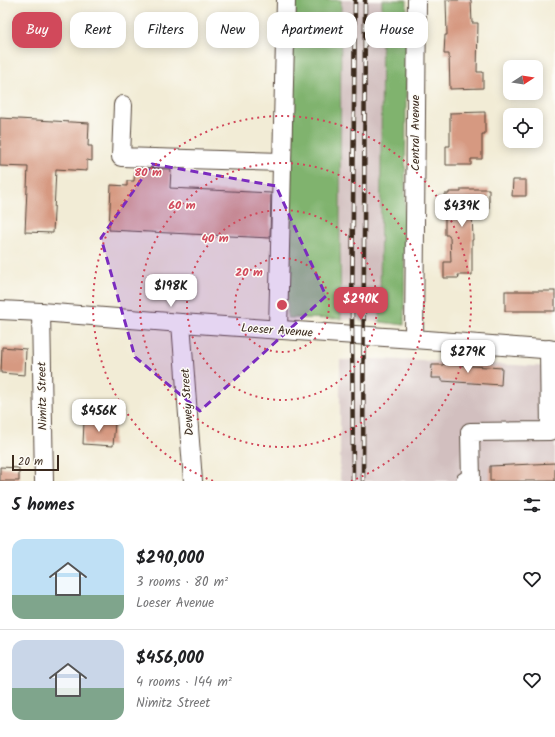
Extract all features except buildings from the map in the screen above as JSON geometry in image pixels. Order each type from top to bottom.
[{"type":"street","points":[[278,330],[286,0]]},
{"type":"street","name":"Central Avenue","points":[[414,339],[417,0]]},
{"type":"street","points":[[123,105],[121,156],[282,162]]},
{"type":"street","name":"Loeser Avenue","points":[[0,310],[552,350]]},
{"type":"street","name":"Nimitz Street","points":[[41,312],[44,481]]},
{"type":"street","name":"Dewey Street","points":[[181,324],[193,481]]},
{"type":"street","points":[[465,481],[471,481],[470,432],[550,431],[552,350]]},
{"type":"highlighted area","points":[[152,164],[276,186],[326,296],[200,411],[135,357],[101,238]]},
{"type":"shaded area","points":[[341,0],[382,0],[382,12],[365,12],[365,48],[382,48],[380,322],[341,319],[341,48],[357,48],[357,12],[341,12]]},
{"type":"shaded area","points":[[379,359],[555,367],[555,481],[340,481],[340,360]]},
{"type":"green space","points":[[292,0],[341,0],[341,12],[292,12]]},
{"type":"green space","points":[[382,0],[407,0],[407,12],[382,12]]},
{"type":"green space","points":[[291,48],[341,48],[341,319],[287,318]]},
{"type":"green space","points":[[382,48],[407,48],[404,325],[380,322]]},
{"type":"railway","points":[[353,481],[352,315],[355,0]]},
{"type":"railway","points":[[363,481],[365,0]]}]
